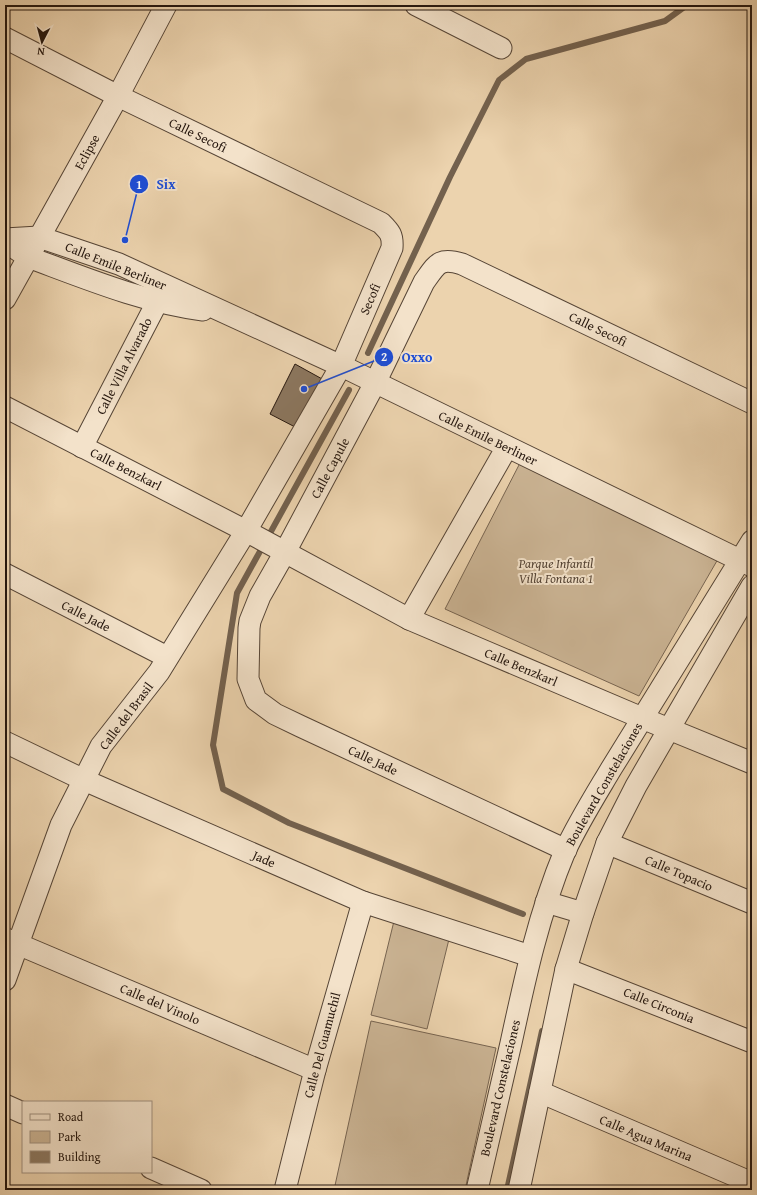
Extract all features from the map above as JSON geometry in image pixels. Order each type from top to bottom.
[{"type":"street","name":"Eclipse","points":[[5,299],[118,96],[166,5]]},
{"type":"street","points":[[416,5],[501,48]]},
{"type":"street","name":"Calle Secofi","points":[[5,38],[118,96],[381,223],[390,231]]},
{"type":"street","name":"Secofi","points":[[345,368],[392,248],[393,240],[390,231]]},
{"type":"street","name":"Calle Emile Berliner","points":[[5,239],[39,237],[120,264],[161,293]]},
{"type":"street","name":"Calle Emile Berliner","points":[[5,242],[28,257],[88,279],[161,293],[223,312],[345,368],[746,563]]},
{"type":"street","name":"Calle Secofi","points":[[373,382],[424,282],[435,267],[442,262],[450,260],[462,264],[752,403]]},
{"type":"street","name":"Calle Villa Alvarado","points":[[82,446],[161,293]]},
{"type":"street","points":[[252,534],[345,368]]},
{"type":"street","name":"Calle Capule","points":[[286,553],[373,382]]},
{"type":"street","name":"Calle Benzkarl","points":[[5,407],[252,534],[409,619],[752,763]]},
{"type":"street","points":[[409,619],[507,447]]},
{"type":"street","name":"Calle del Brasil","points":[[5,980],[12,941],[61,825],[101,746],[159,672],[167,657],[252,534]]},
{"type":"street","name":"Boulevard Constelaciones","points":[[477,1190],[530,956],[546,902],[566,850],[590,805],[642,718],[746,563],[752,541]]},
{"type":"street","name":"Calle Jade","points":[[286,553],[260,596],[250,621],[248,679],[256,700],[275,714],[566,850]]},
{"type":"street","name":"Calle Jade","points":[[5,574],[167,657]]},
{"type":"street","points":[[519,1190],[566,969],[607,843],[636,786],[752,586]]},
{"type":"street","name":"Jade","points":[[5,742],[84,780],[363,902],[530,956]]},
{"type":"street","name":"Calle Topacio","points":[[607,843],[752,903]]},
{"type":"street","name":"Calle Del Guamuchil","points":[[285,1190],[314,1070],[363,902]]},
{"type":"street","points":[[546,902],[583,913]]},
{"type":"street","name":"Calle del Vinolo","points":[[12,941],[314,1070]]},
{"type":"street","name":"Calle Circonia","points":[[566,969],[752,1042]]},
{"type":"street","name":"Calle Agua Marina","points":[[540,1092],[752,1183]]},
{"type":"street","points":[[5,1105],[22,1113]]},
{"type":"street","points":[[152,1168],[201,1190]]},
{"type":"green space","name":"Parque Infantil Villa Fontana 1","points":[[520,463],[718,559],[639,696],[445,609]]},
{"type":"green space","points":[[394,921],[450,935],[427,1029],[371,1015]]},
{"type":"green space","points":[[371,1021],[496,1048],[465,1190],[334,1190]]},
{"type":"building","points":[[295,364],[324,380],[297,428],[270,414]]},
{"type":"waterway","points":[[368,353],[450,177],[499,80],[526,59],[665,21],[687,5]]},
{"type":"waterway","points":[[349,390],[237,593],[213,745],[223,789],[289,823],[523,914]]},
{"type":"waterway","points":[[507,1190],[542,1031]]},
{"type":"place","name":"Six","points":[[125,240]]},
{"type":"place","name":"Oxxo","points":[[304,389]]}]
